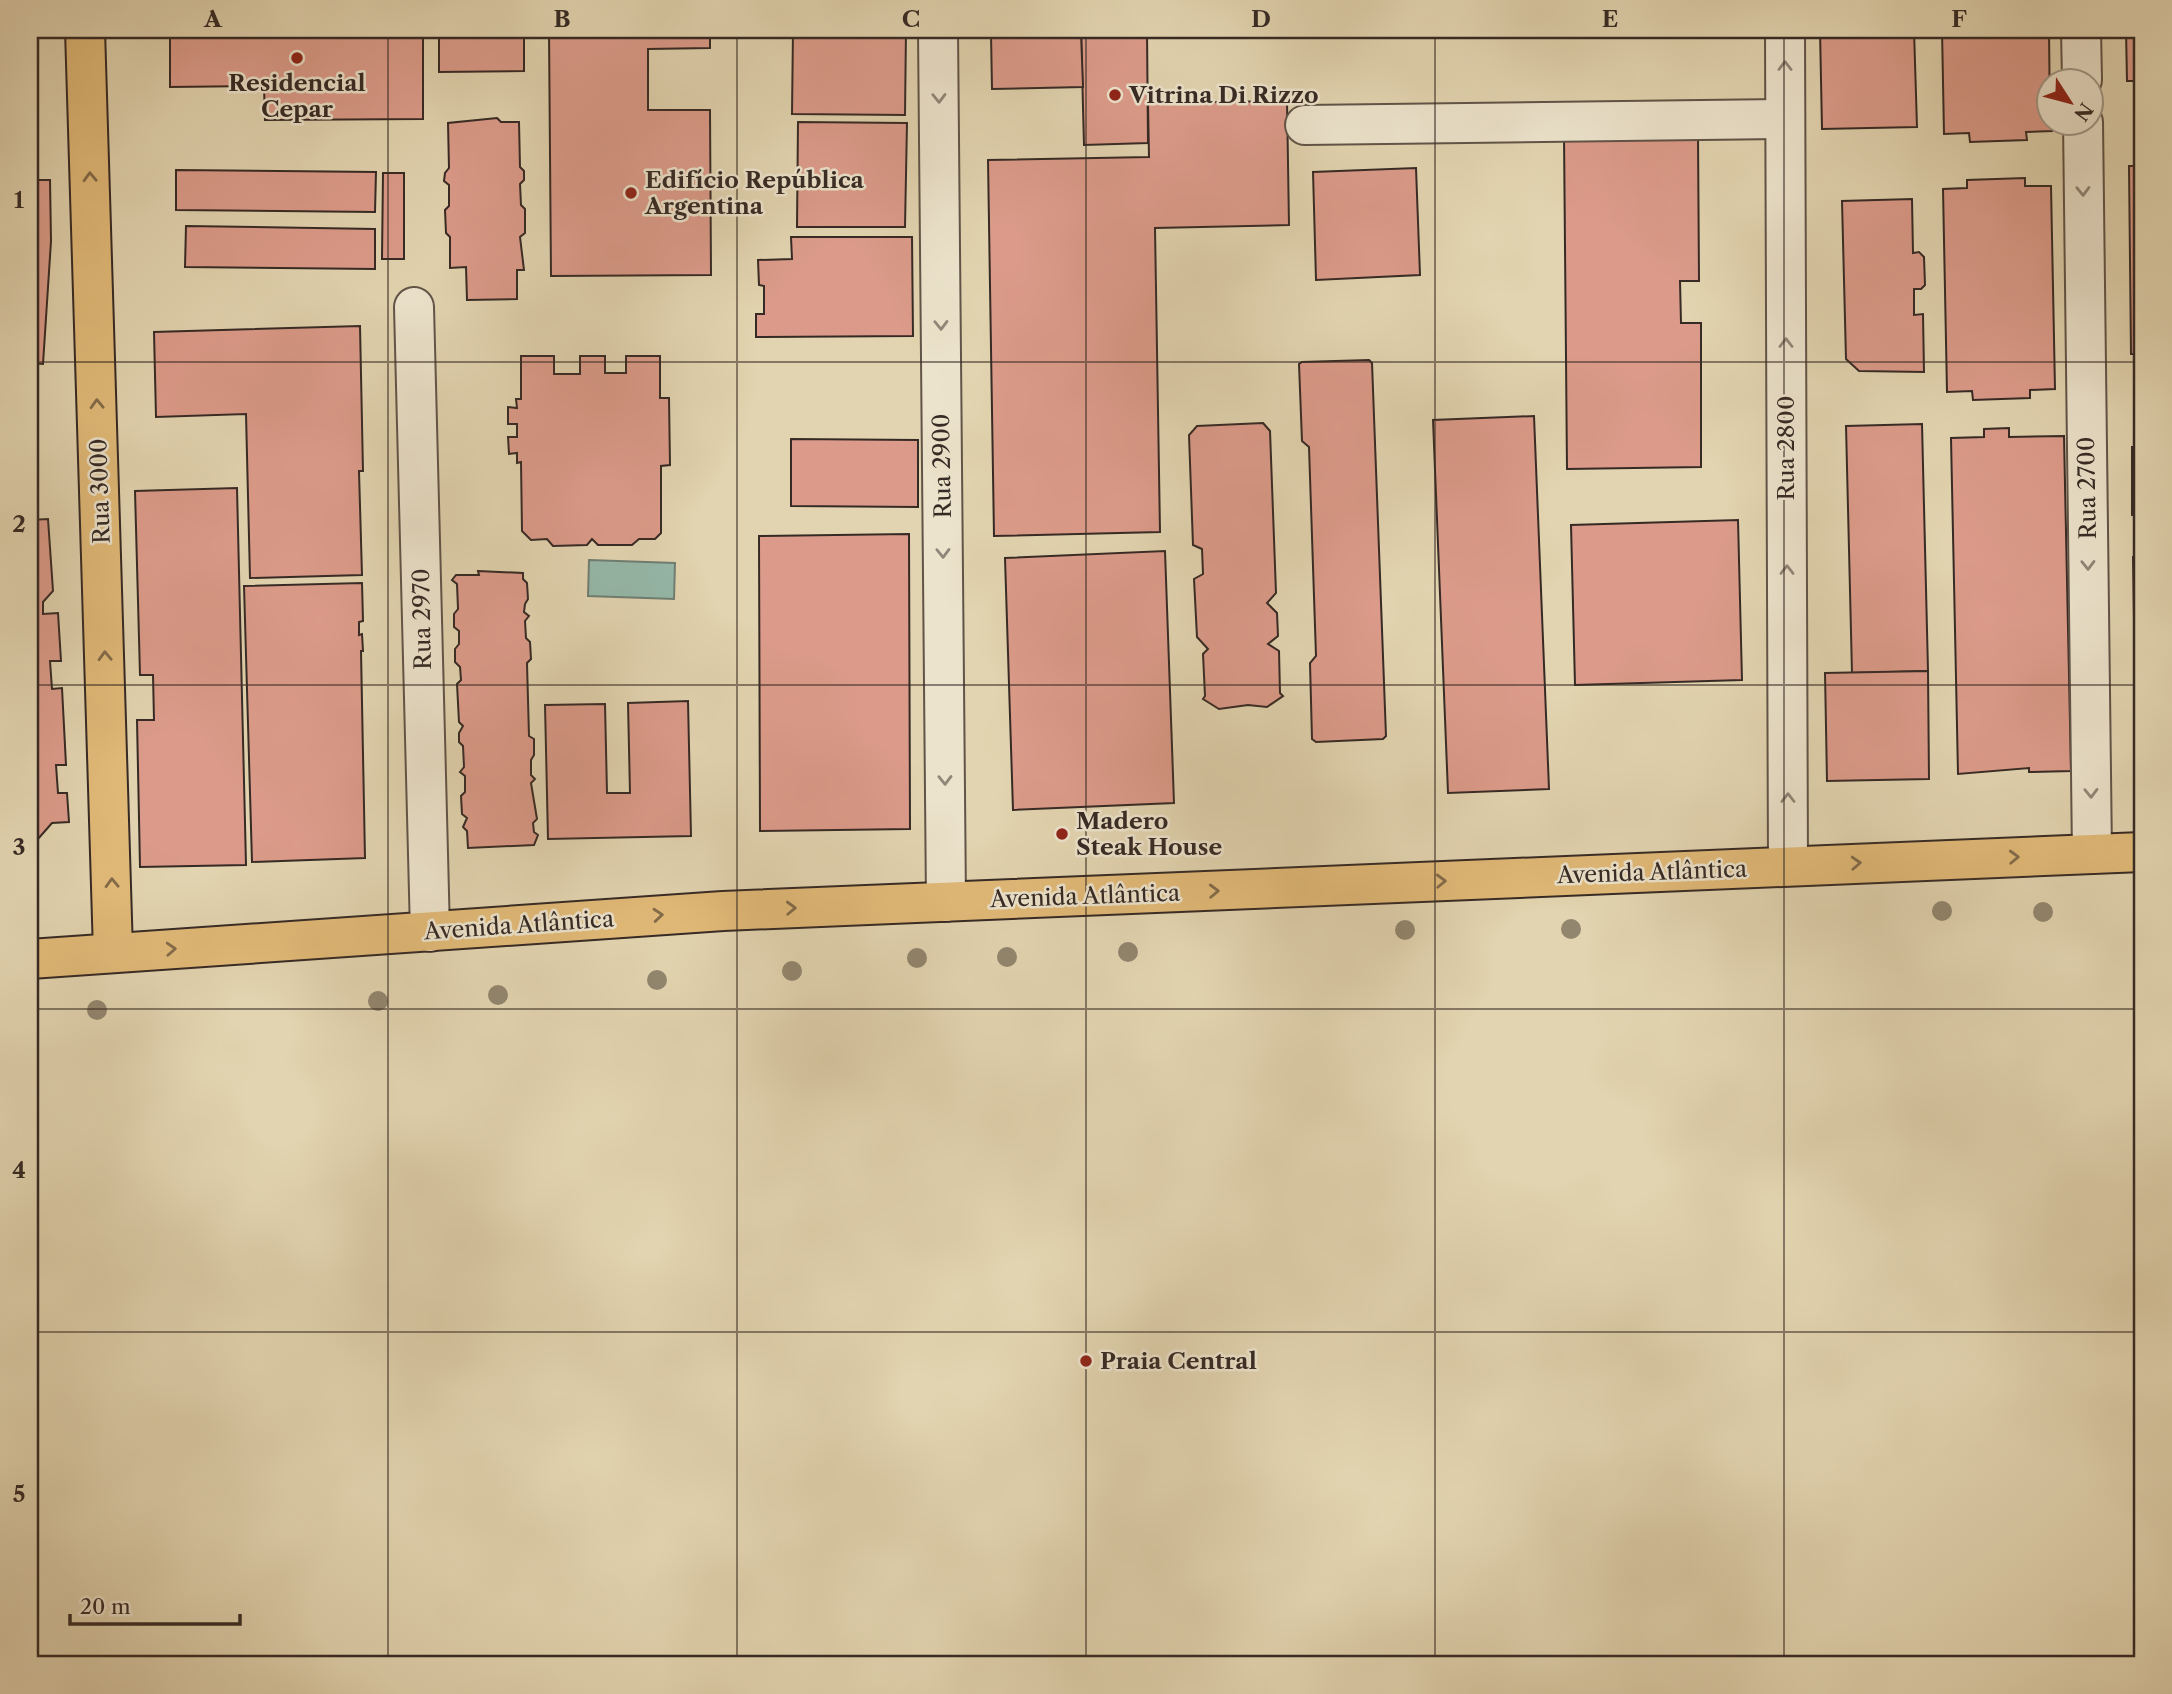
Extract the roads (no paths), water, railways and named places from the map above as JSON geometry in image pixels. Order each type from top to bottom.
[{"type":"main road","name":"Rua 3000","points":[[85,30],[113,952]]},
{"type":"main road","name":"Avenida Atlântica","points":[[30,959],[723,911],[2142,852]]},
{"type":"street","name":"Rua 2900","points":[[938,30],[946,902]]},
{"type":"street","name":"Rua 2800","points":[[1784,30],[1788,866]]},
{"type":"street","points":[[2081,30],[2082,66]]},
{"type":"street","points":[[1305,125],[1785,119]]},
{"type":"street","name":"Rua 2700","points":[[2083,136],[2092,854]]},
{"type":"street","name":"Rua 2970","points":[[414,307],[430,932]]},
{"type":"place","name":"Residencial Cepar","points":[[297,58]]},
{"type":"place","name":"Vitrina Di Rizzo","points":[[1115,95]]},
{"type":"place","name":"Edifício República Argentina","points":[[631,193]]},
{"type":"place","name":"Madero Steak House","points":[[1062,834]]},
{"type":"place","name":"Praia Central","points":[[1086,1361]]}]
